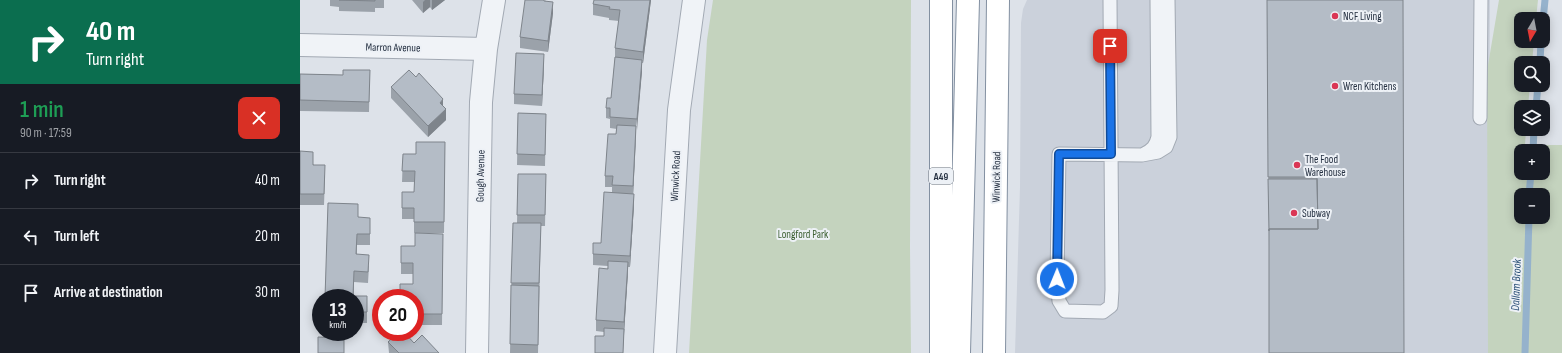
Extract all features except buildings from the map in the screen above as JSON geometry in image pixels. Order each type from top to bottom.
[{"type":"highway","name":"A49","points":[[941,0],[942,353]]},
{"type":"highway","points":[[959,353],[968,0]]},
{"type":"highway","name":"Winwick Road","points":[[994,353],[1000,4]]},
{"type":"street","name":"Gough Avenue","points":[[477,353],[481,102],[486,49],[494,0]]},
{"type":"street","name":"Winwick Road","points":[[665,353],[679,110],[694,0]]},
{"type":"street","name":"Marron Avenue","points":[[300,45],[486,49]]},
{"type":"lane","points":[[1110,0],[1111,154],[1111,306],[1103,312],[1065,311],[1059,301],[1057,279],[1059,154],[1111,154],[1142,155],[1158,152],[1166,147],[1170,137],[1168,0]]},
{"type":"lane","points":[[1142,155],[1150,151],[1156,144],[1158,137],[1157,0]]},
{"type":"lane","points":[[1480,118],[1481,0]]},
{"type":"shaded area","points":[[1027,0],[1490,0],[1488,353],[1015,353],[1020,187],[1021,23],[1023,9]]},
{"type":"green space","name":"Longford Park","points":[[713,0],[911,0],[911,353],[689,353],[707,40]]},
{"type":"green space","points":[[1499,0],[1538,0],[1537,12],[1514,12],[1514,48],[1533,48],[1533,56],[1514,56],[1514,92],[1529,92],[1529,100],[1514,100],[1514,136],[1526,136],[1525,144],[1514,144],[1514,180],[1550,180],[1550,145],[1562,145],[1562,353],[1488,353],[1487,71]]},
{"type":"waterway","name":"Dallam Brook","points":[[1544,12],[1545,0]]},
{"type":"waterway","name":"Dallam Brook","points":[[1540,56],[1541,48]]},
{"type":"waterway","name":"Dallam Brook","points":[[1537,92],[1537,100]]},
{"type":"waterway","name":"Dallam Brook","points":[[1533,144],[1534,136]]},
{"type":"waterway","name":"Dallam Brook","points":[[1530,180],[1530,188]]},
{"type":"waterway","name":"Dallam Brook","points":[[1525,353],[1529,224]]},
{"type":"place","name":"NCF Living","points":[[1335,16]]},
{"type":"place","name":"Wren Kitchens","points":[[1335,86]]},
{"type":"place","name":"The Food Warehouse","points":[[1297,165]]},
{"type":"place","name":"Subway","points":[[1294,213]]},
{"type":"route","points":[[1057,279],[1059,154],[1111,154],[1110,46]]}]
